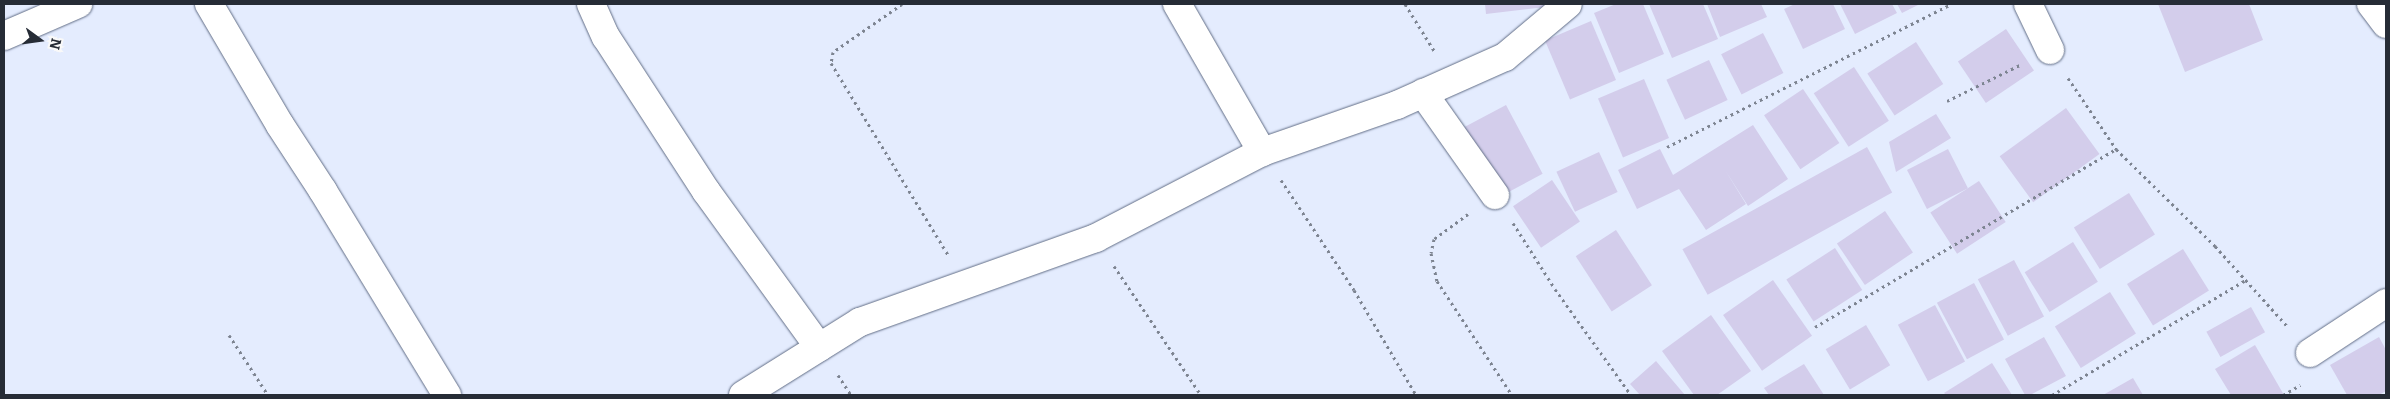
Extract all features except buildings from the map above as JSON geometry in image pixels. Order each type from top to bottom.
[{"type":"street","points":[[4,36],[78,4]]},
{"type":"street","points":[[209,4],[280,124],[447,395]]},
{"type":"street","points":[[591,4],[606,37],[706,191],[819,347]]},
{"type":"street","points":[[1177,4],[1262,152]]},
{"type":"street","points":[[743,395],[860,322],[1096,238],[1262,152],[1397,104],[1505,57],[1568,4]]},
{"type":"street","points":[[2028,4],[2050,50]]},
{"type":"street","points":[[2371,4],[2386,24]]},
{"type":"street","points":[[1423,93],[1495,195]]},
{"type":"street","points":[[2310,353],[2386,302]]},
{"type":"path","points":[[902,4],[834,52],[831,63],[966,285]]},
{"type":"path","points":[[1405,4],[1452,80]]},
{"type":"path","points":[[1667,147],[1951,4]]},
{"type":"path","points":[[1948,101],[2050,50],[2116,149],[2263,298]]},
{"type":"path","points":[[1815,327],[2116,149]]},
{"type":"path","points":[[1262,152],[1354,290],[1416,395]]},
{"type":"path","points":[[1512,395],[1437,281],[1431,253],[1434,238],[1495,195],[1555,289],[1630,395]]},
{"type":"path","points":[[1096,238],[1150,323],[1201,395]]},
{"type":"path","points":[[2052,395],[2246,280]]},
{"type":"path","points":[[229,335],[268,395]]}]
